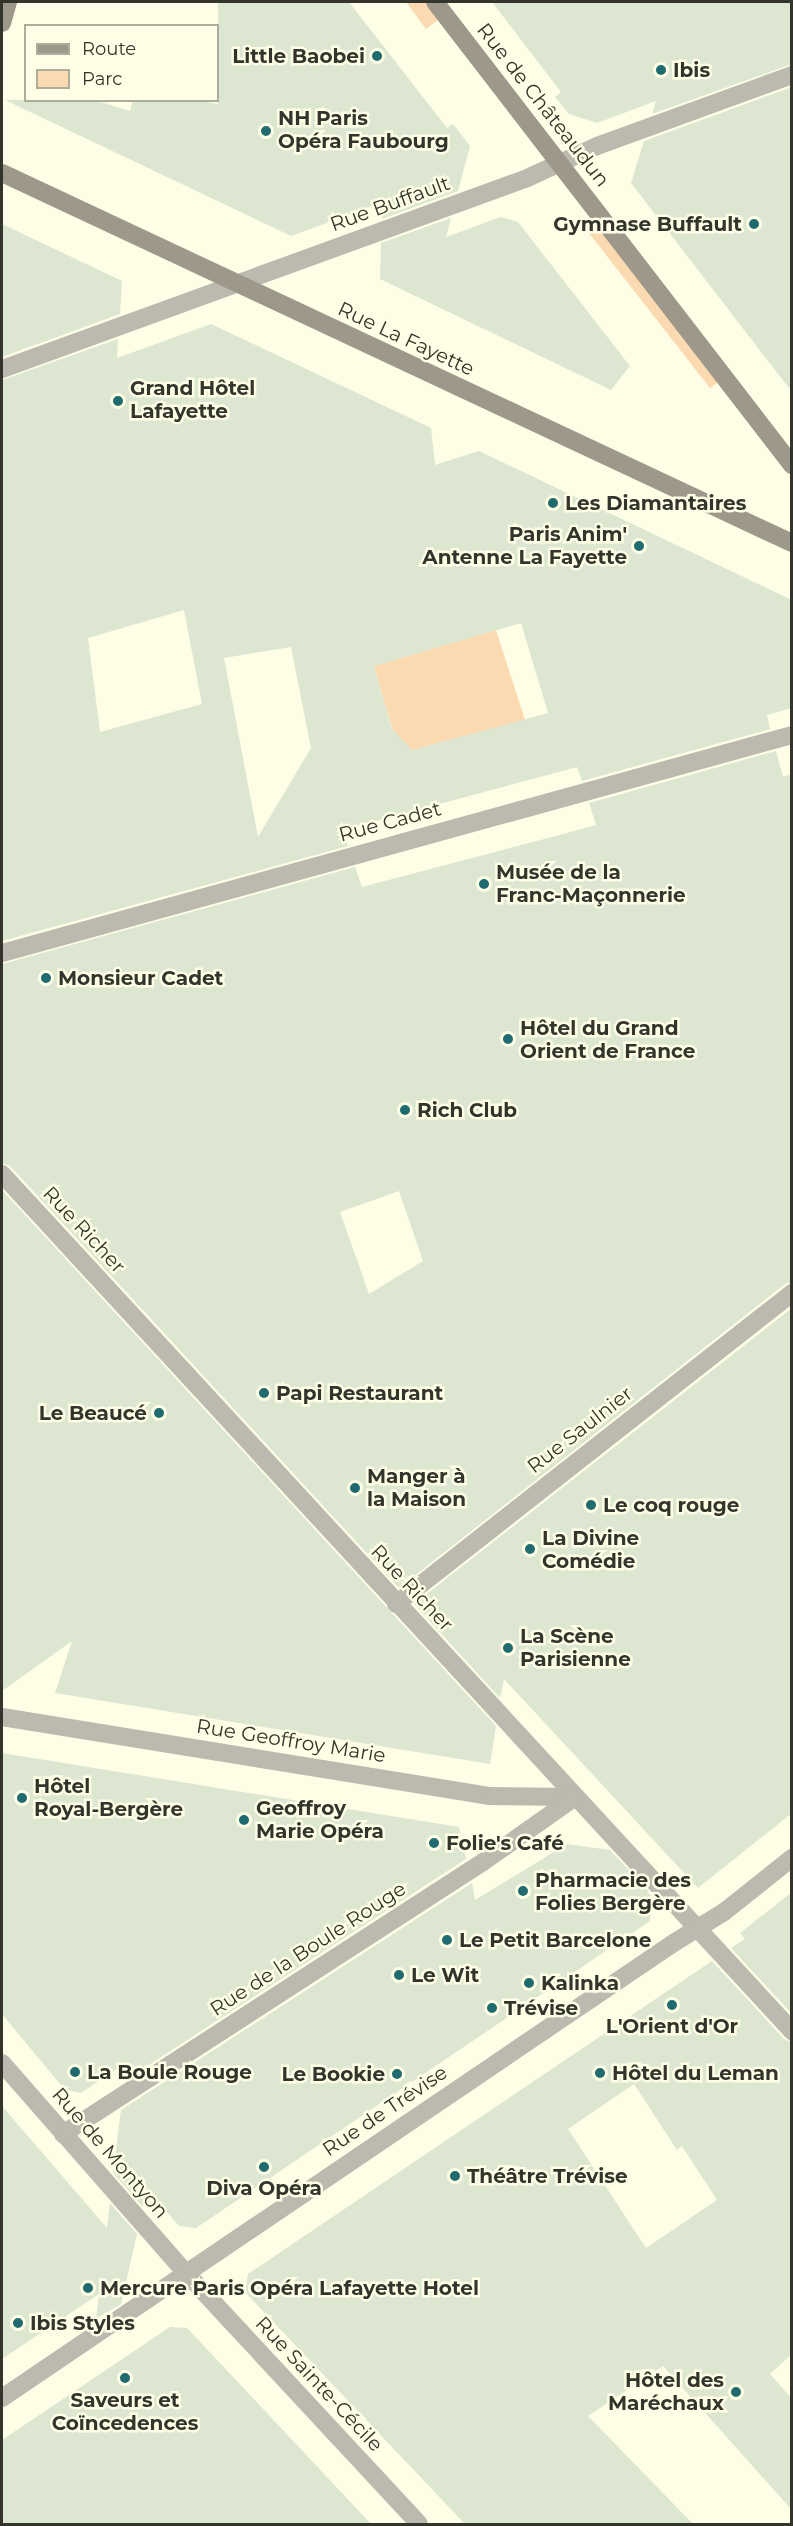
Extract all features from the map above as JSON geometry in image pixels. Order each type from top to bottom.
[{"type":"main road","points":[[2,23],[8,2]]},
{"type":"main road","name":"Rue de Châteaudun","points":[[435,2],[792,465]]},
{"type":"main road","name":"Rue La Fayette","points":[[2,173],[234,284],[792,543]]},
{"type":"street","name":"Rue Buffault","points":[[2,369],[525,179],[597,146],[792,75]]},
{"type":"street","name":"Rue Cadet","points":[[2,953],[792,735]]},
{"type":"street","name":"Rue Richer","points":[[2,1174],[792,2031]]},
{"type":"street","name":"Rue Saulnier","points":[[396,1604],[792,1293]]},
{"type":"street","name":"Rue Geoffroy Marie","points":[[2,1717],[489,1796],[575,1797]]},
{"type":"street","name":"Rue de la Boule Rouge","points":[[63,2134],[483,1862],[575,1797]]},
{"type":"street","name":"Rue de Trévise","points":[[2,2398],[724,1912],[792,1858]]},
{"type":"street","name":"Rue de Montyon","points":[[2,2063],[186,2273]]},
{"type":"street","name":"Rue Sainte-Cécile","points":[[186,2273],[419,2524]]},
{"type":"green space","points":[[406,2],[424,2],[438,20],[426,29]]},
{"type":"green space","points":[[596,221],[720,380],[710,388],[586,229]]},
{"type":"green space","points":[[496,630],[525,720],[408,751],[395,738],[374,666]]},
{"type":"building","points":[[218,2],[349,2],[447,128],[453,124],[470,146],[458,191],[382,219],[383,202],[291,236],[5,100],[101,102],[130,111],[132,102],[218,104]]},
{"type":"building","points":[[492,2],[792,2],[792,64],[652,114],[656,101],[597,123],[569,114],[555,97],[561,92]]},
{"type":"building","points":[[792,87],[792,392],[631,183],[644,141]]},
{"type":"building","points":[[501,217],[518,222],[630,366],[611,390],[380,279],[381,243],[451,218],[446,237]]},
{"type":"building","points":[[2,224],[122,281],[120,314],[2,357]]},
{"type":"building","points":[[211,324],[431,428],[435,465],[479,451],[792,600],[792,708],[767,715],[770,729],[582,781],[577,767],[343,830],[348,846],[2,941],[2,380],[118,339],[117,358]],"holes":[[[184,610],[202,704],[100,732],[88,638]],[[521,623],[548,713],[412,750],[392,729],[374,666]],[[291,647],[311,748],[258,837],[224,658]]]},
{"type":"building","points":[[776,751],[783,777],[792,774],[792,1282],[785,1284],[399,1588],[10,1166],[2,1163],[2,964],[355,867],[362,887],[596,825],[589,803]],"holes":[[[399,1191],[423,1261],[369,1294],[340,1212]]]},
{"type":"building","points":[[2,1190],[496,1726],[490,1764],[55,1693],[72,1641],[2,1691]]},
{"type":"building","points":[[792,1308],[792,1813],[698,1888],[504,1679],[500,1698],[414,1604]]},
{"type":"building","points":[[2,1753],[459,1827],[466,1859],[124,2081],[126,2063],[81,2093],[65,2090],[2,2014]]},
{"type":"building","points":[[567,1844],[610,1850],[652,1895],[650,1921],[196,2228],[179,2226],[147,2188],[143,2207],[113,2173],[121,2110],[472,1883],[475,1900]]},
{"type":"building","points":[[792,1892],[792,2014],[731,1948],[745,1939],[740,1933]]},
{"type":"building","points":[[712,1961],[784,2039],[792,2042],[792,2354],[770,2374],[792,2399],[792,2510],[663,2366],[588,2416],[693,2524],[465,2524],[245,2292],[248,2274]],"holes":[[[634,2084],[677,2150],[682,2146],[717,2200],[646,2248],[568,2129]]]},
{"type":"building","points":[[2,2106],[107,2228],[110,2203],[137,2234],[121,2304],[96,2319],[99,2294],[2,2359]]},
{"type":"building","points":[[170,2327],[187,2328],[371,2524],[2,2524],[2,2440]]},
{"type":"place","name":"Little Baobei","points":[[377,56]]},
{"type":"place","name":"Ibis","points":[[661,70]]},
{"type":"place","name":"NH Paris Opéra Faubourg","points":[[266,131]]},
{"type":"place","name":"Gymnase Buffault","points":[[754,224]]},
{"type":"place","name":"Grand Hôtel Lafayette","points":[[118,401]]},
{"type":"place","name":"Les Diamantaires","points":[[553,503]]},
{"type":"place","name":"Paris Anim' Antenne La Fayette","points":[[639,546]]},
{"type":"place","name":"Musée de la Franc-Maçonnerie","points":[[484,884]]},
{"type":"place","name":"Monsieur Cadet","points":[[46,978]]},
{"type":"place","name":"Hôtel du Grand Orient de France","points":[[508,1039]]},
{"type":"place","name":"Rich Club","points":[[405,1110]]},
{"type":"place","name":"Papi Restaurant","points":[[264,1393]]},
{"type":"place","name":"Le Beaucé","points":[[159,1413]]},
{"type":"place","name":"Manger à la Maison","points":[[355,1488]]},
{"type":"place","name":"Le coq rouge","points":[[591,1505]]},
{"type":"place","name":"La Divine Comédie","points":[[530,1549]]},
{"type":"place","name":"La Scène Parisienne","points":[[508,1648]]},
{"type":"place","name":"Hôtel Royal-Bergère","points":[[22,1798]]},
{"type":"place","name":"Geoffroy Marie Opéra","points":[[244,1820]]},
{"type":"place","name":"Folie's Café","points":[[434,1843]]},
{"type":"place","name":"Pharmacie des Folies Bergère","points":[[523,1891]]},
{"type":"place","name":"Le Petit Barcelone","points":[[447,1940]]},
{"type":"place","name":"Le Wit","points":[[399,1975]]},
{"type":"place","name":"Kalinka","points":[[529,1983]]},
{"type":"place","name":"L'Orient d'Or","points":[[672,2005]]},
{"type":"place","name":"Trévise","points":[[492,2008]]},
{"type":"place","name":"La Boule Rouge","points":[[75,2072]]},
{"type":"place","name":"Hôtel du Leman","points":[[600,2073]]},
{"type":"place","name":"Le Bookie","points":[[397,2074]]},
{"type":"place","name":"Diva Opéra","points":[[264,2167]]},
{"type":"place","name":"Théâtre Trévise","points":[[455,2176]]},
{"type":"place","name":"Mercure Paris Opéra Lafayette Hotel","points":[[88,2288]]},
{"type":"place","name":"Ibis Styles","points":[[18,2323]]},
{"type":"place","name":"Saveurs et Coïncedences","points":[[125,2378]]},
{"type":"place","name":"Hôtel des Maréchaux","points":[[736,2392]]}]
